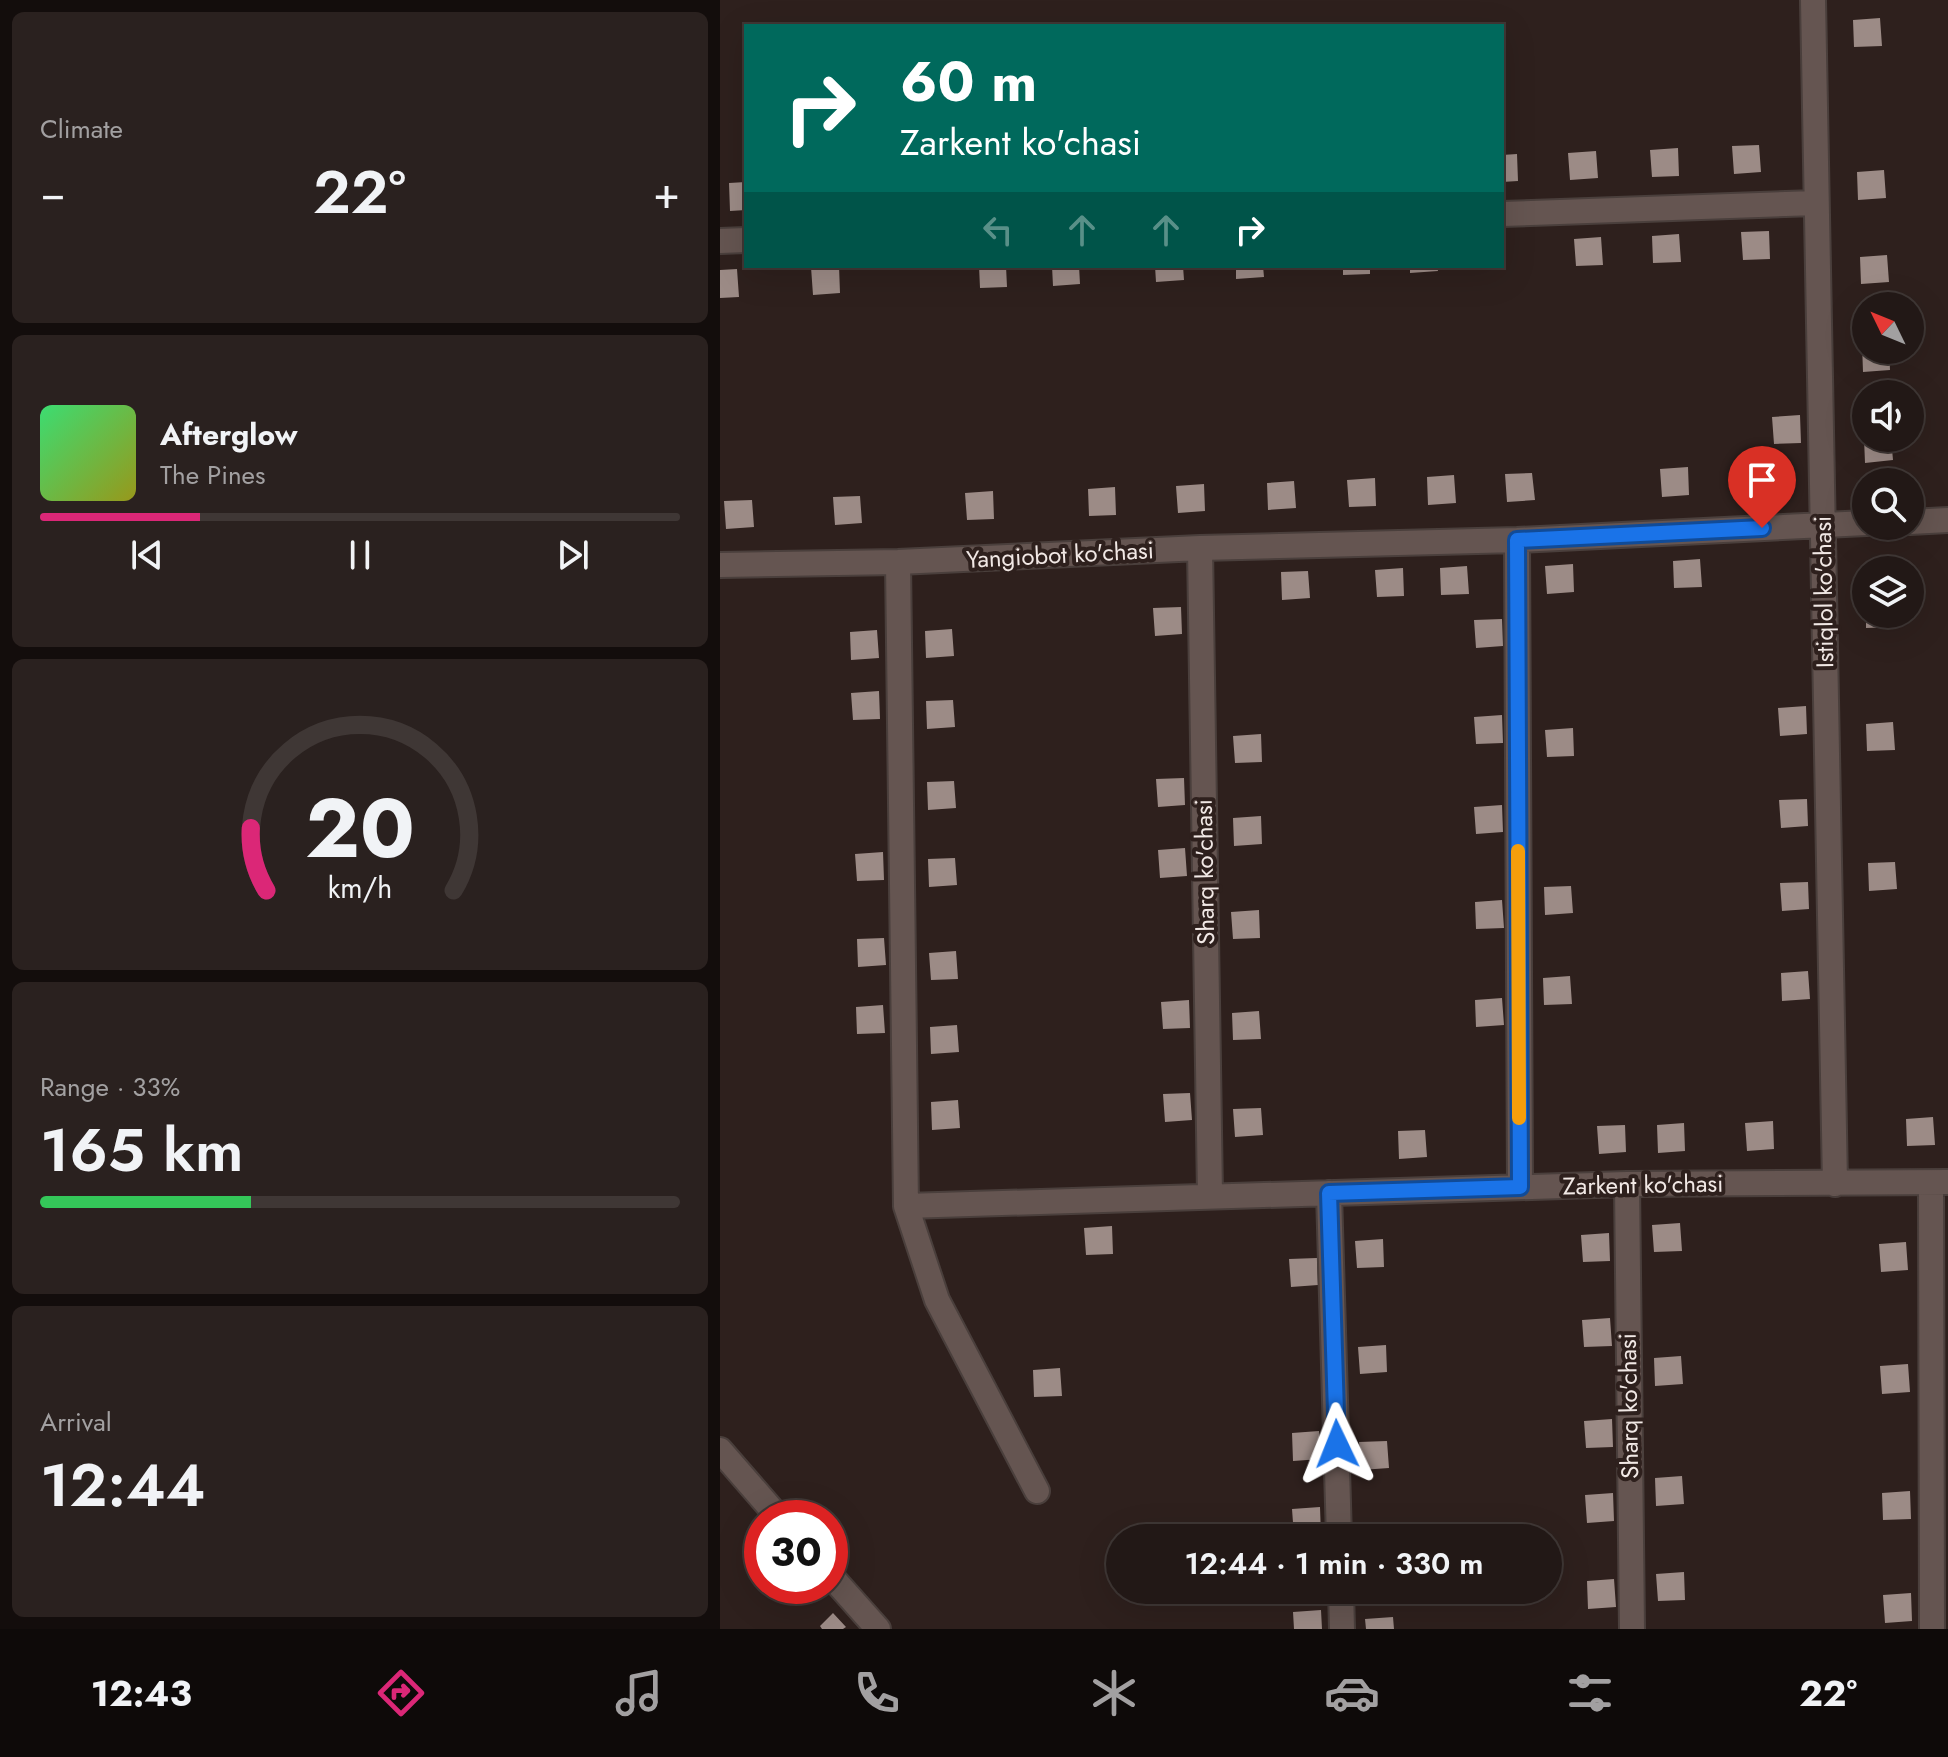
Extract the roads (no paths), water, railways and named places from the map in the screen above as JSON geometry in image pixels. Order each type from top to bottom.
[{"type":"street","name":"Istiqlol ko'chasi","points":[[1813,0],[1835,1184]]},
{"type":"street","points":[[1504,214],[1815,203]]},
{"type":"street","points":[[720,241],[744,240]]},
{"type":"street","points":[[1924,521],[1948,520]]},
{"type":"street","name":"Yangiobot ko'chasi","points":[[720,565],[898,562],[1200,548],[1517,540],[1852,524]]},
{"type":"street","points":[[1517,540],[1520,1187]]},
{"type":"street","name":"Sharq ko'chasi","points":[[1200,548],[1210,1195]]},
{"type":"street","points":[[898,562],[906,1206],[937,1300],[1037,1491]]},
{"type":"street","points":[[1932,1629],[1939,1182]]},
{"type":"street","name":"Zarkent ko'chasi","points":[[906,1206],[1627,1184],[1939,1182]]},
{"type":"street","name":"Sharq ko'chasi","points":[[1627,1184],[1632,1629]]},
{"type":"street","points":[[1329,1193],[1339,1524]]},
{"type":"street","points":[[720,1450],[763,1500]]},
{"type":"street","points":[[848,1595],[878,1629]]},
{"type":"street","points":[[1341,1604],[1342,1629]]}]
